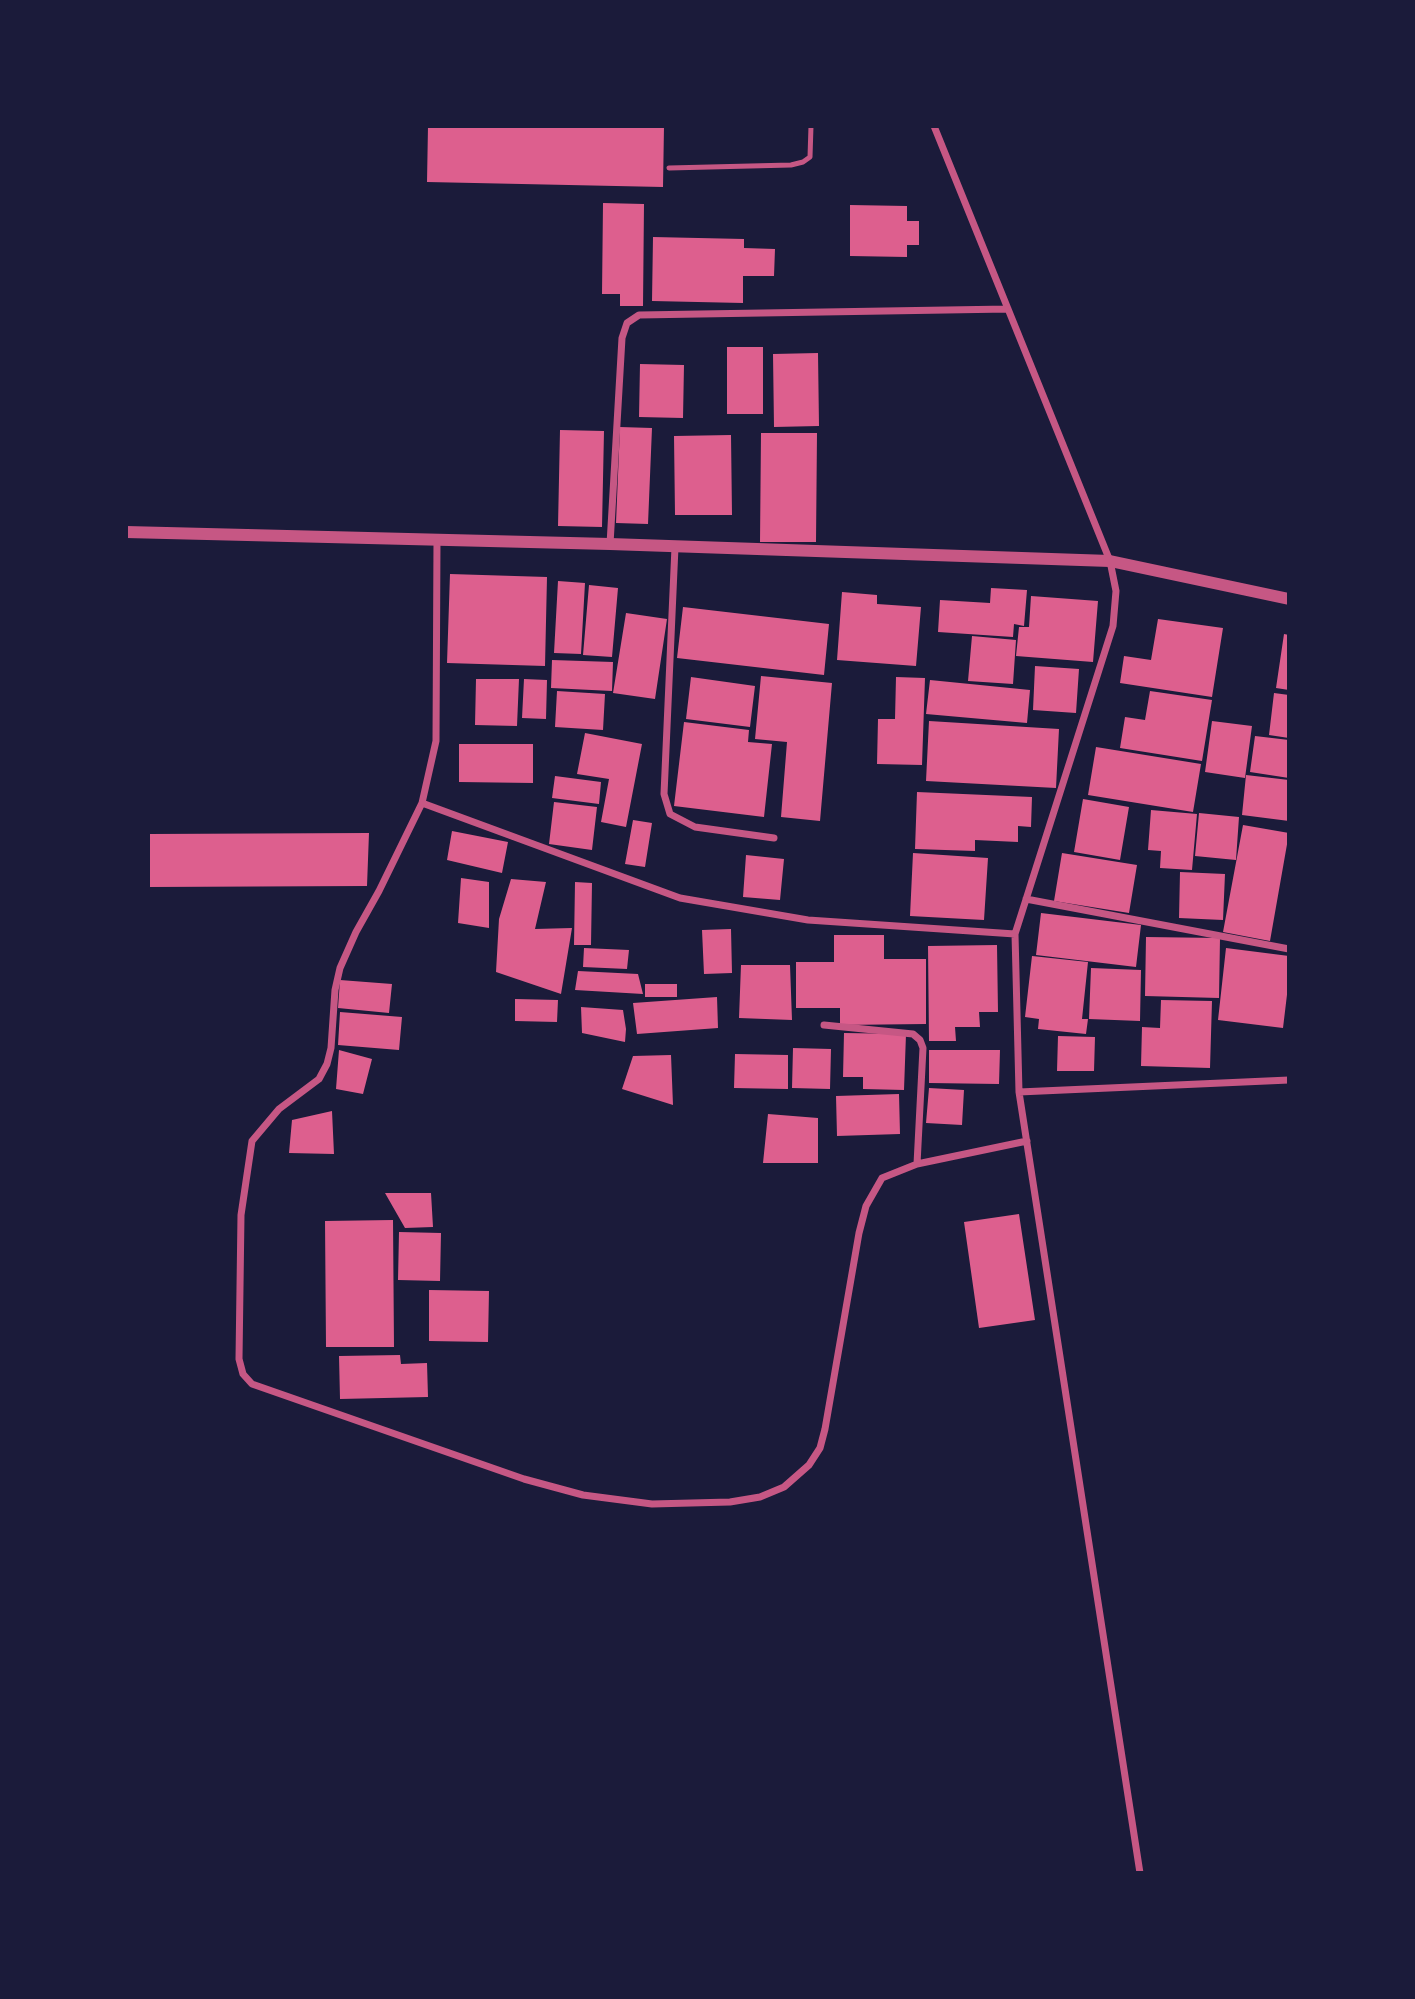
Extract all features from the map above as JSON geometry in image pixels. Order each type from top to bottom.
[{"type":"street","points":[[934,126],[1110,561],[1116,591],[1112,626],[1015,934],[1019,1092],[1140,1873]]},
{"type":"street","points":[[610,544],[622,338],[627,323],[639,315],[1008,309]]},
{"type":"street","points":[[126,532],[610,544],[1110,561],[1289,599]]},
{"type":"street","points":[[437,540],[436,741],[422,803],[340,968],[327,1064],[319,1079],[279,1108],[252,1141],[241,1215],[239,1359],[243,1374],[252,1384],[524,1479],[583,1495],[652,1504],[730,1502],[760,1497],[784,1487],[809,1465],[820,1448],[859,1234],[866,1206],[882,1178],[917,1164],[1027,1141]]},
{"type":"street","points":[[675,547],[664,794],[670,814],[695,827],[774,838]]},
{"type":"street","points":[[422,803],[680,898],[808,920],[1015,934]]},
{"type":"street","points":[[1026,899],[1289,949]]},
{"type":"street","points":[[824,1025],[914,1034],[920,1040],[923,1048],[917,1164]]},
{"type":"street","points":[[1019,1092],[1289,1080]]},
{"type":"lane","points":[[669,167],[791,165],[803,162],[810,157],[811,126]]},
{"type":"building","points":[[428,126],[664,126],[663,187],[427,182]]},
{"type":"building","points":[[603,203],[644,204],[643,306],[620,306],[620,294],[602,294]]},
{"type":"building","points":[[850,205],[907,206],[907,221],[919,221],[919,245],[907,245],[907,257],[850,256]]},
{"type":"building","points":[[653,237],[744,239],[744,248],[775,249],[774,276],[743,276],[743,303],[652,301]]},
{"type":"building","points":[[727,347],[763,347],[763,414],[727,414]]},
{"type":"building","points":[[818,353],[819,426],[774,427],[773,354]]},
{"type":"building","points":[[640,364],[684,365],[683,418],[639,417]]},
{"type":"building","points":[[620,427],[652,428],[648,524],[616,523]]},
{"type":"building","points":[[560,430],[604,431],[602,527],[558,526]]},
{"type":"building","points":[[761,433],[817,433],[816,542],[760,542]]},
{"type":"building","points":[[731,435],[732,515],[675,515],[674,436]]},
{"type":"building","points":[[450,574],[547,577],[545,666],[447,663]]},
{"type":"building","points":[[558,581],[585,583],[581,654],[554,653]]},
{"type":"building","points":[[589,585],[618,588],[612,657],[583,655]]},
{"type":"building","points":[[991,588],[1027,590],[1024,626],[1014,624],[1013,637],[938,632],[940,600],[990,603]]},
{"type":"building","points":[[842,592],[877,595],[877,604],[921,607],[916,666],[837,660]]},
{"type":"building","points":[[1031,596],[1098,601],[1093,662],[1016,656],[1019,627],[1029,627]]},
{"type":"building","points":[[683,607],[829,624],[824,675],[677,658]]},
{"type":"building","points":[[626,613],[667,619],[655,699],[613,693]]},
{"type":"building","points":[[1158,619],[1223,628],[1212,697],[1120,683],[1124,656],[1151,660]]},
{"type":"building","points":[[1284,634],[1289,635],[1289,690],[1276,688]]},
{"type":"building","points":[[972,636],[1016,640],[1013,684],[968,681]]},
{"type":"building","points":[[552,660],[613,662],[612,691],[551,688]]},
{"type":"building","points":[[1035,666],[1079,669],[1076,713],[1033,710]]},
{"type":"building","points":[[761,676],[832,683],[820,821],[781,817],[787,742],[755,739]]},
{"type":"building","points":[[691,677],[755,686],[750,727],[686,719]]},
{"type":"building","points":[[896,677],[925,678],[922,765],[877,764],[878,719],[895,719]]},
{"type":"building","points":[[476,679],[519,679],[517,726],[475,725]]},
{"type":"building","points":[[524,679],[547,680],[546,719],[522,718]]},
{"type":"building","points":[[930,680],[1030,690],[1027,723],[926,714]]},
{"type":"building","points":[[557,691],[605,694],[603,730],[555,727]]},
{"type":"building","points":[[1150,691],[1212,700],[1202,761],[1120,748],[1125,717],[1145,720]]},
{"type":"building","points":[[1274,693],[1289,695],[1289,738],[1269,735]]},
{"type":"building","points":[[929,721],[1059,729],[1056,788],[926,781]]},
{"type":"building","points":[[1212,721],[1252,726],[1245,778],[1205,772]]},
{"type":"building","points":[[684,722],[749,730],[748,742],[772,744],[764,817],[674,806]]},
{"type":"building","points":[[585,733],[642,744],[626,827],[601,822],[609,779],[577,774]]},
{"type":"building","points":[[1255,736],[1289,740],[1289,778],[1250,772]]},
{"type":"building","points":[[459,744],[533,744],[533,783],[459,782]]},
{"type":"building","points":[[1096,747],[1201,764],[1193,812],[1088,795]]},
{"type":"building","points":[[1246,775],[1289,780],[1289,821],[1242,815]]},
{"type":"building","points":[[555,776],[601,782],[599,804],[552,798]]},
{"type":"building","points":[[917,792],[1032,797],[1031,827],[1018,826],[1018,842],[975,840],[975,851],[915,849]]},
{"type":"building","points":[[1083,799],[1129,807],[1120,860],[1074,852]]},
{"type":"building","points":[[554,802],[597,807],[592,850],[549,844]]},
{"type":"building","points":[[1151,810],[1197,814],[1192,870],[1160,868],[1161,851],[1148,850]]},
{"type":"building","points":[[1199,813],[1239,817],[1236,860],[1195,856]]},
{"type":"building","points":[[633,820],[652,823],[645,867],[625,864]]},
{"type":"building","points":[[1243,825],[1289,833],[1270,941],[1223,932]]},
{"type":"building","points":[[452,831],[508,842],[502,873],[447,860]]},
{"type":"building","points":[[369,833],[367,886],[150,887],[150,834]]},
{"type":"building","points":[[913,853],[988,858],[984,920],[910,916]]},
{"type":"building","points":[[1062,853],[1137,865],[1129,913],[1054,901]]},
{"type":"building","points":[[746,855],[784,859],[780,900],[743,897]]},
{"type":"building","points":[[1180,872],[1225,874],[1223,920],[1179,918]]},
{"type":"building","points":[[461,878],[489,882],[489,928],[458,923]]},
{"type":"building","points":[[511,879],[546,882],[535,929],[572,928],[561,994],[496,972],[499,919]]},
{"type":"building","points":[[575,882],[592,883],[591,945],[574,945]]},
{"type":"building","points":[[1041,913],[1141,925],[1136,967],[1036,955]]},
{"type":"building","points":[[731,929],[732,973],[704,974],[702,930]]},
{"type":"building","points":[[834,935],[884,935],[884,959],[926,959],[926,1024],[840,1025],[840,1008],[796,1008],[796,962],[834,962]]},
{"type":"building","points":[[1146,937],[1220,938],[1219,998],[1145,996]]},
{"type":"building","points":[[997,945],[998,1012],[979,1012],[980,1027],[955,1027],[956,1041],[929,1041],[928,946]]},
{"type":"building","points":[[584,948],[629,950],[627,969],[583,967]]},
{"type":"building","points":[[1226,948],[1289,956],[1283,1028],[1218,1020]]},
{"type":"building","points":[[1032,956],[1088,962],[1082,1019],[1088,1019],[1086,1034],[1038,1029],[1039,1019],[1025,1017]]},
{"type":"building","points":[[741,965],[790,965],[792,1020],[739,1018]]},
{"type":"building","points":[[1091,968],[1141,970],[1140,1021],[1089,1019]]},
{"type":"building","points":[[578,971],[638,974],[643,994],[575,990]]},
{"type":"building","points":[[340,980],[392,984],[389,1013],[338,1008]]},
{"type":"building","points":[[645,984],[677,984],[677,997],[645,997]]},
{"type":"building","points":[[717,997],[718,1028],[637,1034],[633,1003]]},
{"type":"building","points":[[515,999],[558,1000],[557,1022],[515,1021]]},
{"type":"building","points":[[1161,1000],[1212,1001],[1210,1068],[1141,1066],[1142,1027],[1160,1028]]},
{"type":"building","points":[[581,1007],[623,1010],[625,1042],[582,1033]]},
{"type":"building","points":[[340,1012],[402,1017],[399,1050],[338,1045]]},
{"type":"building","points":[[844,1033],[906,1034],[904,1090],[863,1089],[863,1077],[843,1077]]},
{"type":"building","points":[[1058,1036],[1095,1037],[1094,1071],[1057,1071]]},
{"type":"building","points":[[793,1048],[831,1049],[830,1089],[792,1088]]},
{"type":"building","points":[[339,1050],[372,1059],[363,1094],[336,1089]]},
{"type":"building","points":[[929,1050],[1000,1050],[999,1084],[929,1083]]},
{"type":"building","points":[[735,1054],[788,1055],[788,1089],[734,1088]]},
{"type":"building","points":[[671,1055],[673,1105],[622,1089],[633,1056]]},
{"type":"building","points":[[929,1088],[964,1090],[962,1125],[926,1123]]},
{"type":"building","points":[[899,1094],[900,1134],[837,1136],[836,1096]]},
{"type":"building","points":[[332,1111],[334,1154],[289,1153],[292,1120]]},
{"type":"building","points":[[768,1114],[818,1118],[818,1163],[763,1163]]},
{"type":"building","points":[[385,1193],[431,1193],[433,1227],[405,1228]]},
{"type":"building","points":[[1019,1214],[1035,1320],[979,1328],[964,1222]]},
{"type":"building","points":[[393,1220],[394,1347],[326,1347],[325,1221]]},
{"type":"building","points":[[399,1232],[441,1233],[440,1281],[398,1280]]},
{"type":"building","points":[[429,1290],[489,1291],[488,1342],[429,1341]]},
{"type":"building","points":[[400,1355],[401,1364],[427,1363],[428,1397],[340,1399],[339,1356]]}]
